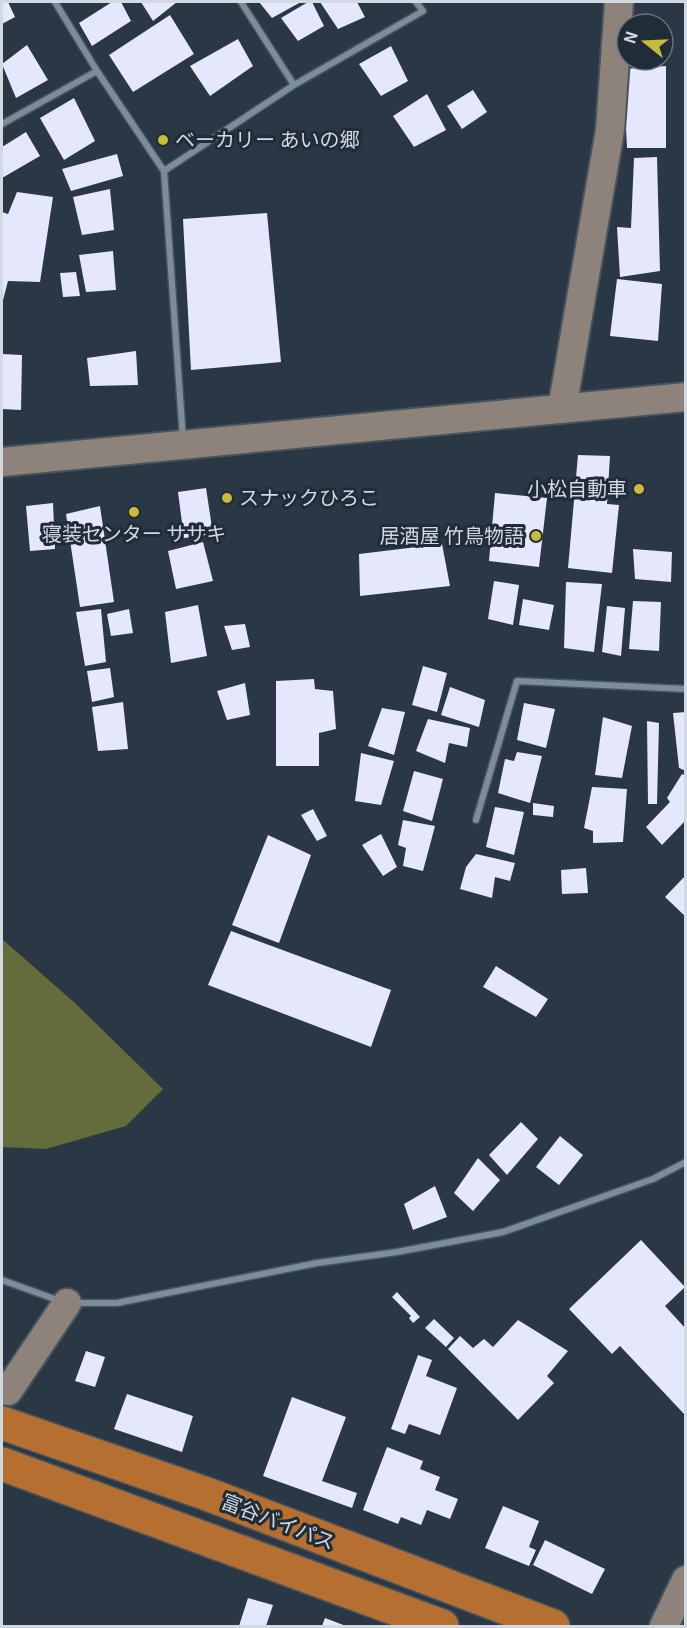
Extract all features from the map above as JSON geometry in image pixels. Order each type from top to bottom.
[{"type":"highway","name":"富谷バイパス","points":[[2,1423],[207,1494],[553,1626]]},
{"type":"highway","name":"富谷バイパス","points":[[2,1464],[442,1626]]},
{"type":"street","points":[[55,2],[97,71],[165,171],[183,443]]},
{"type":"street","points":[[241,2],[294,85]]},
{"type":"street","points":[[165,171],[294,85],[423,11],[416,2]]},
{"type":"street","points":[[562,409],[610,130],[619,2]]},
{"type":"street","points":[[2,124],[97,71]]},
{"type":"street","points":[[2,462],[686,397]]},
{"type":"street","points":[[476,820],[517,681],[686,689]]},
{"type":"street","points":[[2,1280],[67,1303],[117,1303],[317,1263],[397,1252],[503,1232],[642,1183],[686,1162]]},
{"type":"street","points":[[8,1391],[67,1303]]},
{"type":"street","points":[[664,1626],[686,1580]]},
{"type":"green space","points":[[2,939],[76,1004],[163,1089],[126,1126],[46,1149],[2,1147]]},
{"type":"building","points":[[2,2],[8,2],[15,17],[2,24]]},
{"type":"building","points":[[112,2],[121,2],[131,21],[92,46],[79,23]]},
{"type":"building","points":[[141,2],[177,2],[153,21]]},
{"type":"building","points":[[259,2],[301,2],[272,18]]},
{"type":"building","points":[[308,2],[312,2],[324,26],[298,41],[281,18]]},
{"type":"building","points":[[320,2],[357,2],[365,17],[338,29]]},
{"type":"building","points":[[170,15],[194,54],[133,92],[109,55]]},
{"type":"building","points":[[238,39],[253,66],[210,96],[190,66]]},
{"type":"building","points":[[27,45],[48,80],[16,98],[2,64]]},
{"type":"building","points":[[391,46],[408,81],[381,96],[359,64]]},
{"type":"building","points":[[623,72],[666,72],[666,148],[627,148]]},
{"type":"building","points":[[473,90],[487,112],[462,129],[447,106]]},
{"type":"building","points":[[427,94],[446,130],[414,147],[393,116]]},
{"type":"building","points":[[74,98],[95,141],[64,160],[40,118]]},
{"type":"building","points":[[26,132],[40,156],[2,178],[2,147]]},
{"type":"building","points":[[117,154],[123,176],[71,191],[62,169]]},
{"type":"building","points":[[657,157],[660,271],[620,277],[617,227],[631,228],[634,158]]},
{"type":"building","points":[[110,189],[114,230],[82,235],[73,197]]},
{"type":"building","points":[[17,192],[53,197],[40,282],[8,281],[2,304],[2,212],[8,214]]},
{"type":"building","points":[[267,213],[281,362],[191,370],[183,219]]},
{"type":"building","points":[[113,251],[116,290],[86,292],[79,255]]},
{"type":"building","points":[[76,272],[80,296],[63,297],[60,273]]},
{"type":"building","points":[[617,279],[662,284],[658,341],[610,336]]},
{"type":"building","points":[[136,351],[138,385],[90,386],[87,358]]},
{"type":"building","points":[[2,354],[22,355],[21,410],[2,409]]},
{"type":"building","points":[[578,455],[610,456],[607,504],[619,505],[612,573],[568,568]]},
{"type":"building","points":[[206,488],[213,534],[184,538],[178,492]]},
{"type":"building","points":[[495,493],[547,498],[539,567],[489,561]]},
{"type":"building","points":[[53,503],[55,549],[30,551],[26,506]]},
{"type":"building","points":[[100,506],[114,602],[80,607],[66,514]]},
{"type":"building","points":[[203,542],[213,581],[176,589],[168,551]]},
{"type":"building","points":[[442,544],[450,586],[360,596],[359,554]]},
{"type":"building","points":[[633,549],[672,552],[671,582],[635,579]]},
{"type":"building","points":[[494,581],[519,585],[513,625],[488,619]]},
{"type":"building","points":[[566,582],[602,584],[594,652],[564,648]]},
{"type":"building","points":[[523,599],[554,605],[549,630],[519,625]]},
{"type":"building","points":[[633,601],[661,602],[659,651],[629,649]]},
{"type":"building","points":[[198,605],[207,656],[171,663],[165,612]]},
{"type":"building","points":[[607,606],[625,608],[621,656],[602,652]]},
{"type":"building","points":[[101,609],[106,662],[85,666],[76,612]]},
{"type":"building","points":[[129,609],[133,633],[111,636],[107,614]]},
{"type":"building","points":[[245,624],[250,647],[232,650],[224,626]]},
{"type":"building","points":[[423,666],[447,673],[437,712],[412,705]]},
{"type":"building","points":[[110,668],[114,697],[92,702],[87,671]]},
{"type":"building","points":[[314,679],[315,689],[333,691],[336,729],[319,733],[319,766],[276,766],[276,681]]},
{"type":"building","points":[[245,683],[250,715],[227,720],[217,691]]},
{"type":"building","points":[[450,687],[485,700],[479,727],[441,715]]},
{"type":"building","points":[[123,702],[128,749],[98,751],[92,707]]},
{"type":"building","points":[[524,703],[555,709],[546,748],[517,740]]},
{"type":"building","points":[[382,708],[405,712],[394,755],[368,746]]},
{"type":"building","points":[[686,712],[686,771],[679,768],[673,713]]},
{"type":"building","points":[[603,717],[632,726],[622,778],[595,775]]},
{"type":"building","points":[[428,719],[470,728],[467,747],[449,743],[445,763],[416,751]]},
{"type":"building","points":[[647,721],[659,723],[657,804],[648,804]]},
{"type":"building","points":[[517,752],[542,756],[530,803],[498,793],[505,759],[514,761]]},
{"type":"building","points":[[361,753],[394,761],[381,805],[355,801]]},
{"type":"building","points":[[414,771],[443,779],[432,821],[403,811]]},
{"type":"building","points":[[682,774],[686,776],[686,820],[662,845],[646,827],[670,802],[667,798]]},
{"type":"building","points":[[592,787],[627,789],[623,842],[593,843],[593,831],[584,828]]},
{"type":"building","points":[[533,803],[554,806],[553,817],[533,815]]},
{"type":"building","points":[[495,807],[524,812],[514,855],[486,847]]},
{"type":"building","points":[[313,809],[327,836],[317,841],[301,815]]},
{"type":"building","points":[[403,820],[435,826],[423,871],[403,866],[406,848],[398,845]]},
{"type":"building","points":[[381,834],[397,867],[383,876],[362,845]]},
{"type":"building","points":[[268,835],[311,855],[279,943],[232,925]]},
{"type":"building","points":[[476,854],[515,863],[510,881],[495,877],[492,898],[460,889],[466,867]]},
{"type":"building","points":[[586,868],[588,893],[562,894],[561,870]]},
{"type":"building","points":[[686,875],[686,917],[665,897]]},
{"type":"building","points":[[231,931],[391,990],[371,1047],[208,985]]},
{"type":"building","points":[[496,966],[548,999],[536,1017],[483,987]]},
{"type":"building","points":[[521,1122],[538,1139],[507,1175],[489,1155]]},
{"type":"building","points":[[560,1136],[583,1155],[559,1185],[536,1167]]},
{"type":"building","points":[[478,1158],[500,1180],[473,1211],[454,1193]]},
{"type":"building","points":[[435,1186],[447,1217],[413,1230],[404,1204]]},
{"type":"building","points":[[641,1240],[685,1287],[665,1306],[686,1329],[686,1416],[620,1346],[612,1354],[569,1309]]},
{"type":"building","points":[[397,1292],[420,1317],[413,1323],[409,1318],[411,1316],[392,1297]]},
{"type":"building","points":[[434,1319],[454,1338],[446,1347],[425,1328]]},
{"type":"building","points":[[518,1320],[568,1351],[547,1376],[554,1383],[518,1420],[448,1349],[460,1336],[473,1348],[484,1339],[493,1347]]},
{"type":"building","points":[[86,1351],[105,1357],[95,1387],[75,1381]]},
{"type":"building","points":[[418,1355],[432,1360],[426,1376],[457,1388],[440,1435],[409,1424],[405,1434],[391,1429]]},
{"type":"building","points":[[127,1394],[193,1416],[182,1452],[114,1429]]},
{"type":"building","points":[[292,1397],[346,1417],[322,1481],[357,1493],[352,1508],[263,1476]]},
{"type":"building","points":[[387,1447],[423,1461],[420,1469],[440,1477],[435,1490],[458,1499],[450,1519],[427,1510],[421,1525],[401,1517],[398,1524],[363,1510]]},
{"type":"building","points":[[503,1506],[539,1521],[529,1547],[536,1550],[529,1566],[485,1548]]},
{"type":"building","points":[[545,1540],[605,1569],[592,1594],[533,1565]]},
{"type":"building","points":[[248,1598],[273,1605],[266,1626],[239,1626]]},
{"type":"building","points":[[325,1618],[346,1626],[322,1626]]},
{"type":"place","name":"ベーカリー あいの郷","points":[[163,140]]},
{"type":"place","name":"小松自動車","points":[[639,489]]},
{"type":"place","name":"スナックひろこ","points":[[227,498]]},
{"type":"place","name":"寝装センター ササキ","points":[[134,512]]},
{"type":"place","name":"居酒屋 竹鳥物語","points":[[536,536]]}]
